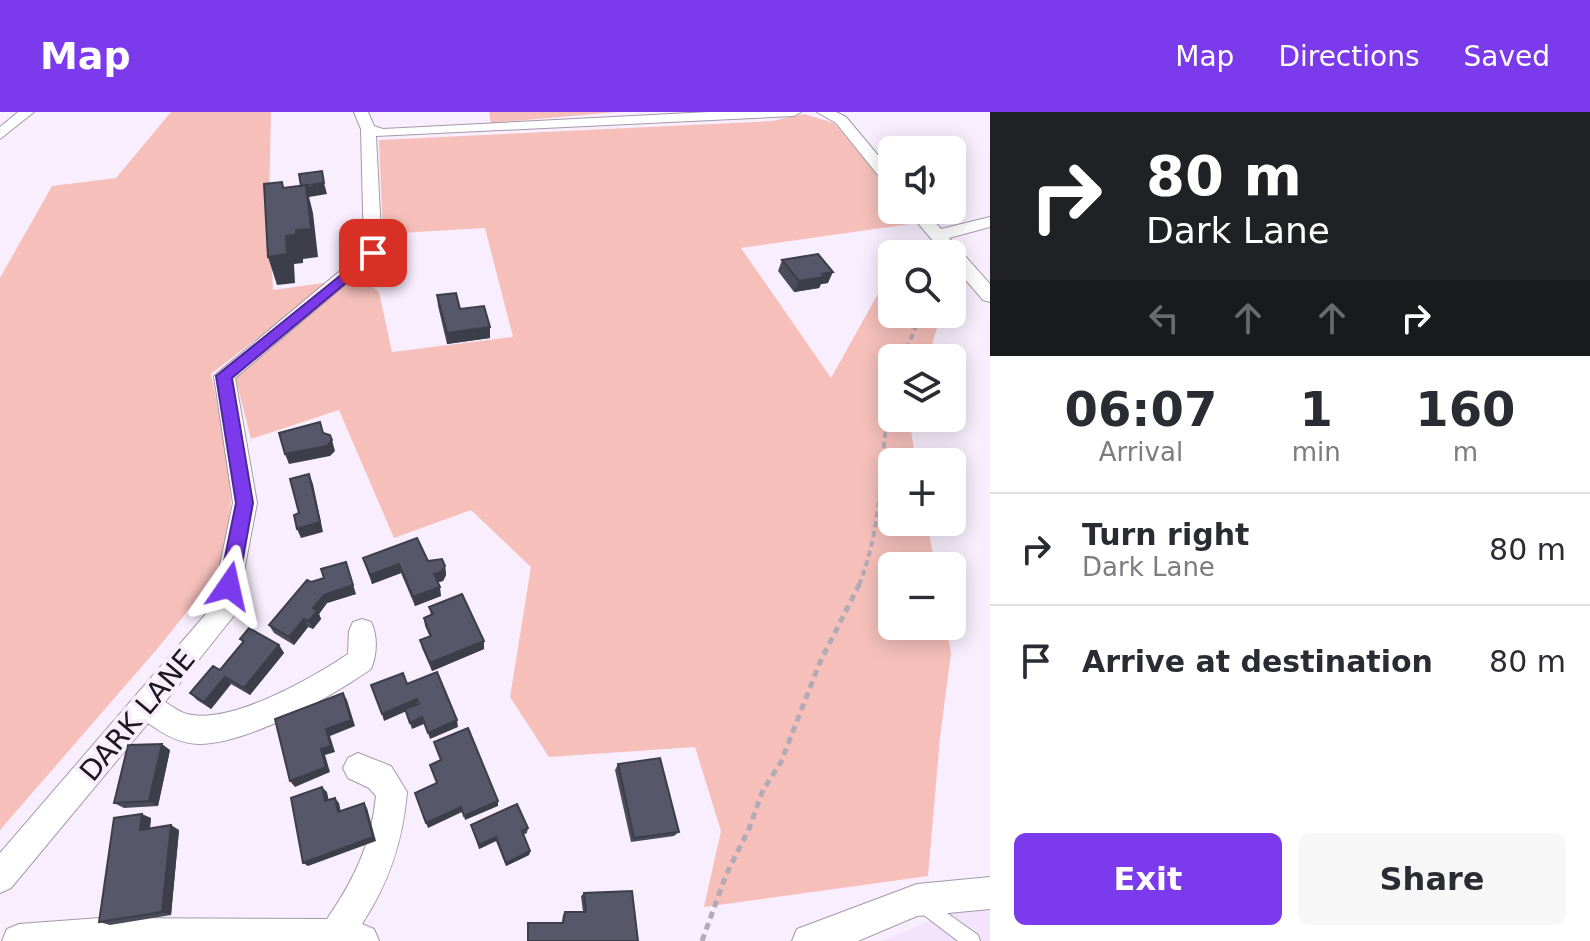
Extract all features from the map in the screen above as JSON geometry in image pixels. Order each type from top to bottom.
[{"type":"street","points":[[0,135],[27,112]]},
{"type":"street","points":[[365,120],[383,133],[794,112]]},
{"type":"street","points":[[824,112],[841,120],[878,165]]},
{"type":"street","name":"DARK LANE","points":[[0,877],[223,613],[245,503],[224,376],[373,253],[365,120]]},
{"type":"street","points":[[936,236],[990,222]]},
{"type":"street","points":[[926,224],[990,296]]},
{"type":"street","points":[[145,705],[185,729],[223,729],[339,677],[361,660],[362,631]]},
{"type":"street","points":[[19,941],[100,935],[348,938],[389,832],[392,792],[380,777],[358,768]]},
{"type":"street","points":[[809,941],[917,900],[990,893]]},
{"type":"lane","points":[[917,900],[972,941]]},
{"type":"path","points":[[702,941],[726,875],[749,829],[763,790],[781,762],[820,662],[855,597],[868,563],[885,463],[885,432]]},
{"type":"shaded area","points":[[171,112],[271,112],[269,204],[273,290],[330,282],[211,374],[226,447],[231,502],[224,566],[157,649],[0,830],[0,278],[52,186],[116,178]]},
{"type":"shaded area","points":[[489,112],[617,112],[491,123]]},
{"type":"shaded area","points":[[804,114],[834,123],[878,176],[878,224],[910,224],[741,248],[831,378],[878,294],[878,328],[937,328],[932,344],[878,344],[878,432],[911,432],[914,448],[878,448],[878,536],[930,536],[932,552],[878,552],[878,640],[949,640],[951,653],[928,876],[704,907],[721,831],[695,747],[549,757],[510,697],[531,567],[471,510],[394,538],[339,410],[251,439],[235,376],[348,280],[363,279],[379,292],[392,352],[513,337],[485,228],[383,234],[379,140],[772,121]]},
{"type":"shaded area","points":[[990,909],[990,941],[882,941],[953,911]]},
{"type":"building","points":[[322,171],[324,183],[301,186],[299,174]]},
{"type":"building","points":[[282,182],[283,188],[306,185],[311,229],[296,230],[296,235],[286,236],[287,254],[268,257],[264,184]]},
{"type":"building","points":[[818,254],[833,272],[822,274],[824,277],[799,281],[782,260]]},
{"type":"building","points":[[456,293],[460,309],[484,306],[490,327],[447,333],[437,295]]},
{"type":"building","points":[[320,422],[323,433],[330,435],[332,440],[327,446],[285,454],[279,433]]},
{"type":"building","points":[[309,474],[320,522],[297,529],[294,515],[299,513],[290,479]]},
{"type":"building","points":[[417,538],[428,561],[442,559],[445,566],[441,572],[434,574],[440,587],[413,597],[399,564],[370,575],[363,558]]},
{"type":"building","points":[[346,562],[353,585],[324,595],[313,608],[317,611],[309,621],[304,619],[289,637],[269,625],[307,580],[311,582],[324,578],[321,569]]},
{"type":"building","points":[[462,594],[484,641],[430,663],[420,640],[431,636],[424,618],[433,614],[429,607]]},
{"type":"building","points":[[249,628],[279,645],[244,688],[225,677],[204,702],[190,693],[213,666],[220,670],[244,641],[240,639]]},
{"type":"building","points":[[437,672],[457,720],[428,733],[422,717],[410,723],[405,709],[419,704],[417,699],[382,714],[371,685],[403,673],[407,684]]},
{"type":"building","points":[[343,693],[351,720],[326,729],[331,746],[321,749],[326,767],[290,781],[275,719]]},
{"type":"building","points":[[468,728],[498,801],[464,816],[461,807],[426,823],[415,793],[437,783],[430,765],[441,760],[434,742]]},
{"type":"building","points":[[162,744],[149,801],[114,803],[128,745]]},
{"type":"building","points":[[660,758],[679,832],[634,838],[618,764]]},
{"type":"building","points":[[322,787],[325,801],[335,798],[338,812],[364,803],[373,837],[303,863],[291,798]]},
{"type":"building","points":[[517,804],[528,828],[522,831],[530,851],[506,863],[496,837],[479,845],[471,825]]},
{"type":"building","points":[[142,814],[140,830],[171,825],[162,912],[99,922],[114,818]]},
{"type":"building","points":[[632,891],[638,941],[528,941],[528,923],[563,923],[565,912],[586,912],[584,893]]},
{"type":"route","points":[[229,586],[245,503],[224,376],[373,253]]}]
